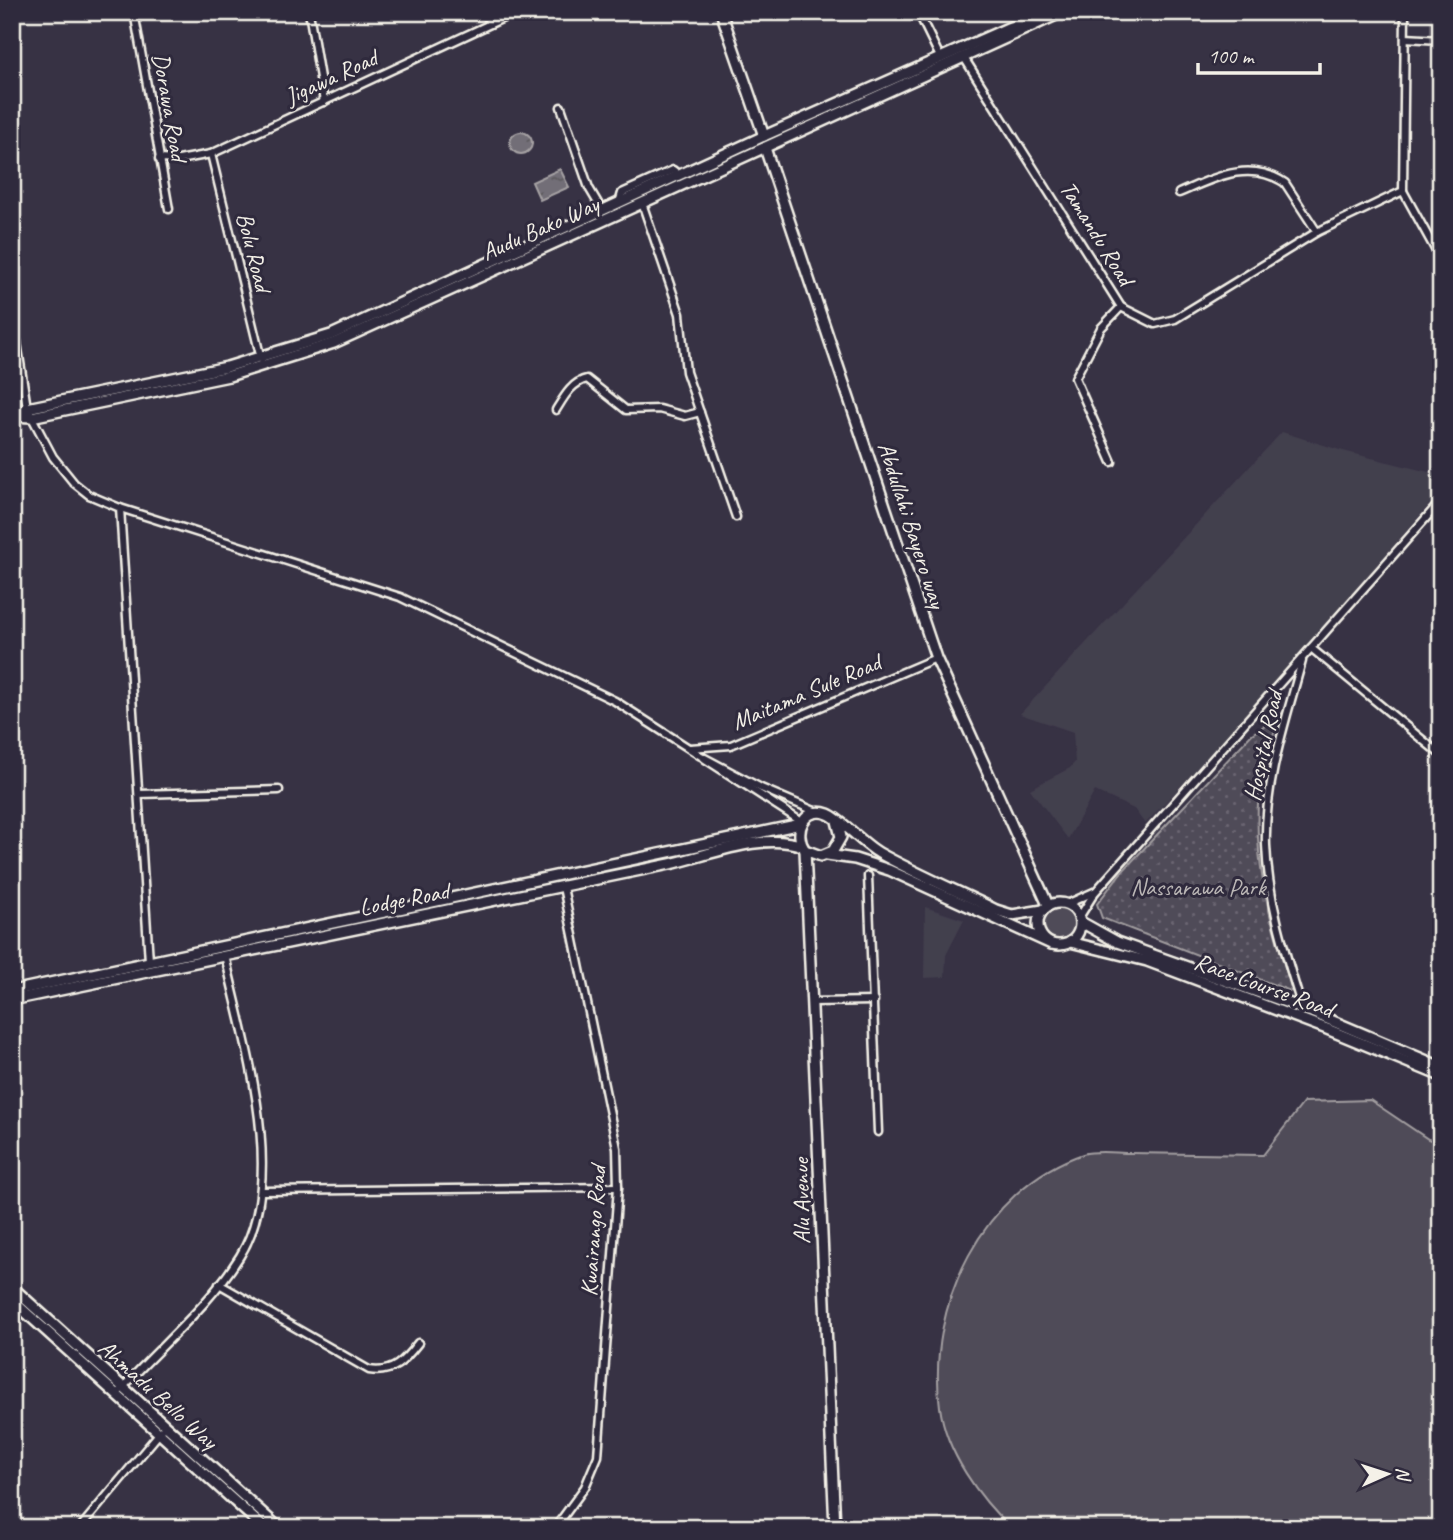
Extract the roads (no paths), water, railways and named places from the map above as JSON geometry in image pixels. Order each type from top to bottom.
[{"type":"street","name":"Dorawa Road","points":[[134,12],[169,209]]},
{"type":"street","points":[[309,12],[324,102]]},
{"type":"street","points":[[487,12],[489,24]]},
{"type":"street","name":"Jigawa Road","points":[[159,159],[211,155],[516,12]]},
{"type":"street","points":[[720,12],[764,136]]},
{"type":"street","points":[[918,12],[941,59]]},
{"type":"street","name":"Audu Bako Way","points":[[29,412],[229,376],[313,351],[765,148],[1044,12]]},
{"type":"street","name":"Audu Bako Way","points":[[12,416],[261,359],[379,314],[764,136],[941,59],[962,54],[1063,12]]},
{"type":"street","points":[[1405,12],[1403,191],[1441,260]]},
{"type":"street","points":[[1405,38],[1441,40]]},
{"type":"street","name":"Tamandu Road","points":[[962,54],[1121,307],[1154,324],[1175,319],[1317,232],[1403,191]]},
{"type":"street","points":[[561,107],[589,188],[602,211]]},
{"type":"street","name":"Abdullahi Bayero way","points":[[765,148],[936,658],[1046,908]]},
{"type":"street","name":"Bolu Road","points":[[211,155],[261,359]]},
{"type":"street","points":[[1179,193],[1236,170],[1277,177],[1285,183],[1317,232]]},
{"type":"street","points":[[642,203],[680,314],[682,359],[736,517]]},
{"type":"street","points":[[1112,463],[1076,378],[1101,328],[1121,307]]},
{"type":"street","points":[[12,309],[29,412],[53,457],[74,483],[89,495],[120,509],[400,597],[615,701],[701,756],[761,788],[837,821],[880,853],[996,910],[1012,915],[1067,904],[1080,919]]},
{"type":"street","points":[[556,410],[578,382],[587,379],[626,410],[659,409],[685,416],[699,412]]},
{"type":"street","name":"Hospital Road","points":[[1067,904],[1096,891],[1441,501]]},
{"type":"street","points":[[120,509],[149,961]]},
{"type":"street","points":[[1311,648],[1441,755]]},
{"type":"street","name":"Hospital Road","points":[[1302,1008],[1271,893],[1266,844],[1270,789],[1303,657]]},
{"type":"street","name":"Maitama Sule Road","points":[[687,748],[731,745],[936,658]]},
{"type":"street","points":[[701,756],[802,823]]},
{"type":"street","points":[[139,794],[279,790]]},
{"type":"street","points":[[818,812],[802,823],[799,835],[804,848],[821,855],[855,859],[889,870],[1051,944],[1070,943],[1079,932],[1080,919],[1096,891]]},
{"type":"street","points":[[804,873],[821,855],[833,851],[841,837],[837,821]]},
{"type":"street","name":"Lodge Road","points":[[12,991],[802,823]]},
{"type":"street","name":"Lodge Road","points":[[12,1000],[564,887],[754,844],[782,840],[804,848]]},
{"type":"street","name":"Alu Avenue","points":[[804,848],[835,1528]]},
{"type":"street","points":[[868,876],[878,1132]]},
{"type":"street","name":"Kwairango Road","points":[[555,1528],[585,1487],[598,1456],[618,1187],[617,1148],[564,887]]},
{"type":"street","points":[[1046,908],[1038,925],[1040,933],[1051,944]]},
{"type":"street","name":"Race Course Road","points":[[1080,919],[1117,942],[1302,1008],[1441,1067]]},
{"type":"street","name":"Race Course Road","points":[[1070,943],[1147,961],[1339,1033],[1441,1076]]},
{"type":"street","points":[[120,1392],[219,1284],[241,1256],[259,1212],[263,1191],[260,1130],[225,955]]},
{"type":"street","points":[[813,1002],[874,1001]]},
{"type":"street","points":[[263,1191],[618,1187]]},
{"type":"street","points":[[219,1284],[369,1370],[380,1372],[393,1369],[418,1343]]},
{"type":"street","name":"Ahmadu Bello Way","points":[[12,1287],[120,1392]]},
{"type":"street","name":"Ahmadu Bello Way","points":[[12,1300],[120,1392],[264,1528]]},
{"type":"street","points":[[80,1528],[162,1430]]},
{"type":"street","name":"Ahmadu Bello Way","points":[[162,1430],[279,1528]]},
{"type":"water","points":[[521,132],[531,139],[532,143],[525,153],[521,154],[511,147],[510,143],[517,133]]},
{"type":"water","points":[[560,169],[569,187],[540,200],[532,182]]},
{"type":"park label","name":"Nassarawa Park","points":[[1198,887]]}]
